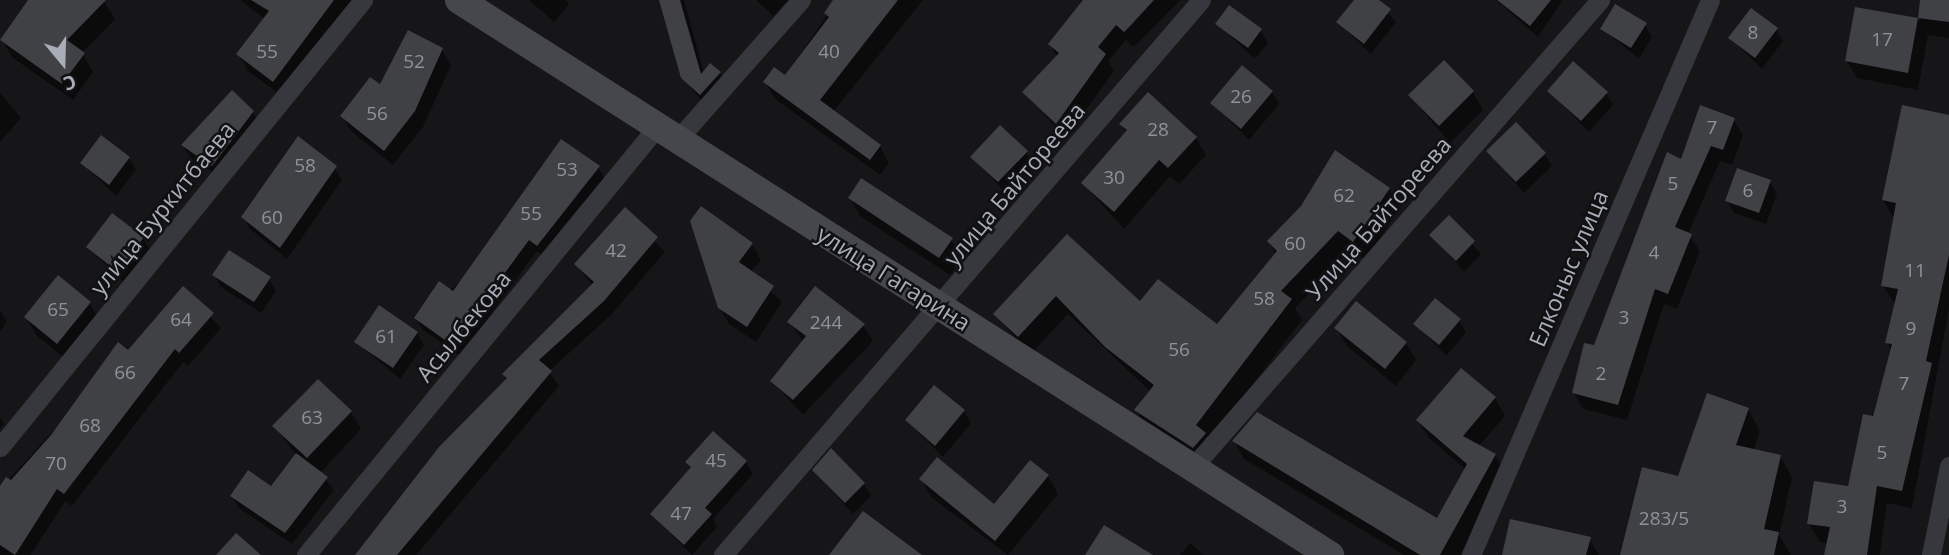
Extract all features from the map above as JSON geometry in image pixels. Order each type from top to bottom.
[{"type":"main road","name":"улица Гагарина","points":[[459,0],[1330,555]]},
{"type":"street","name":"улица Буркитбаева","points":[[0,447],[363,0]]},
{"type":"street","name":"Асылбекова","points":[[306,555],[667,134],[801,0]]},
{"type":"street","name":"улица Байтореева","points":[[723,555],[941,308],[1201,0]]},
{"type":"street","name":"Улица Байтореева","points":[[1192,468],[1600,0]]},
{"type":"street","name":"Елконыс улица","points":[[1471,555],[1710,0]]},
{"type":"street","points":[[1931,555],[1949,466]]},
{"type":"building","points":[[28,0],[106,0],[67,40],[85,53],[62,84],[0,40]]},
{"type":"building","points":[[251,0],[334,0],[273,82],[236,54],[269,11]]},
{"type":"building","points":[[659,0],[680,0],[701,74],[710,63],[721,72],[700,95],[681,78]]},
{"type":"building","points":[[833,0],[898,0],[820,100],[881,145],[870,160],[763,82],[774,67],[785,75],[829,17],[824,13]]},
{"type":"building","points":[[1083,0],[1154,0],[1124,32],[1116,25],[1098,47],[1106,54],[1056,124],[1022,92],[1059,53],[1048,44]]},
{"type":"building","points":[[1354,0],[1379,0],[1391,9],[1364,44],[1336,22]]},
{"type":"building","points":[[1497,0],[1551,0],[1530,26]]},
{"type":"building","points":[[1920,0],[1949,0],[1949,22],[1918,18]]},
{"type":"building","points":[[1615,4],[1647,23],[1631,48],[1600,29]]},
{"type":"building","points":[[1229,5],[1262,29],[1248,48],[1215,24]]},
{"type":"building","points":[[1855,7],[1918,18],[1908,73],[1845,61]]},
{"type":"building","points":[[1751,8],[1778,28],[1755,58],[1728,38]]},
{"type":"building","points":[[408,30],[443,48],[415,111],[384,151],[340,116],[370,77],[380,84]]},
{"type":"building","points":[[1444,60],[1474,91],[1439,126],[1408,95]]},
{"type":"building","points":[[1573,61],[1608,92],[1581,121],[1547,91]]},
{"type":"building","points":[[1242,65],[1273,91],[1241,129],[1210,103]]},
{"type":"building","points":[[232,90],[254,111],[212,166],[181,145]]},
{"type":"building","points":[[1148,92],[1197,137],[1168,168],[1159,160],[1114,212],[1081,183],[1127,130],[1119,124]]},
{"type":"building","points":[[1700,105],[1735,118],[1723,150],[1711,146],[1675,227],[1692,234],[1668,294],[1655,289],[1618,405],[1572,393],[1584,343],[1594,345],[1667,152],[1681,159]]},
{"type":"building","points":[[1902,105],[1949,115],[1949,255],[1926,361],[1932,363],[1902,491],[1877,486],[1867,555],[1824,555],[1830,527],[1807,524],[1814,481],[1848,486],[1863,414],[1873,416],[1892,344],[1885,343],[1898,289],[1881,286],[1896,203],[1882,200]]},
{"type":"building","points":[[1516,122],[1546,153],[1516,182],[1486,151]]},
{"type":"building","points":[[1000,125],[1028,151],[998,182],[970,157]]},
{"type":"building","points":[[101,135],[130,157],[109,185],[80,163]]},
{"type":"building","points":[[298,136],[337,166],[280,248],[241,217]]},
{"type":"building","points":[[561,139],[600,166],[537,246],[529,240],[452,345],[414,318],[439,281],[453,291]]},
{"type":"building","points":[[1335,150],[1390,188],[1353,242],[1338,231],[1281,291],[1292,299],[1196,425],[1206,433],[1193,448],[1134,410],[1154,385],[1105,347],[1056,296],[1018,337],[993,314],[1067,234],[1140,301],[1158,279],[1217,324],[1277,251],[1267,241],[1301,206]]},
{"type":"building","points":[[1737,168],[1771,180],[1759,213],[1725,201]]},
{"type":"building","points":[[861,178],[953,238],[939,258],[848,198]]},
{"type":"building","points":[[701,206],[753,243],[739,262],[774,286],[747,327],[718,308],[690,221]]},
{"type":"building","points":[[625,207],[658,237],[604,301],[539,360],[552,371],[397,555],[355,555],[439,447],[507,378],[502,374],[594,282],[574,264]]},
{"type":"building","points":[[112,213],[144,237],[118,272],[86,247]]},
{"type":"building","points":[[1449,215],[1475,241],[1456,261],[1429,235]]},
{"type":"building","points":[[229,250],[271,277],[254,302],[212,275]]},
{"type":"building","points":[[58,275],[91,302],[57,344],[24,317]]},
{"type":"building","points":[[183,286],[214,313],[179,353],[175,349],[64,494],[57,489],[15,555],[0,545],[0,486],[6,477],[11,480],[51,435],[118,342],[128,350]]},
{"type":"building","points":[[815,286],[865,324],[793,400],[770,381],[806,336],[787,322]]},
{"type":"building","points":[[1435,298],[1461,319],[1439,345],[1413,324]]},
{"type":"building","points":[[1356,301],[1407,342],[1385,369],[1334,328]]},
{"type":"building","points":[[379,305],[418,332],[393,368],[354,342]]},
{"type":"building","points":[[1461,368],[1496,397],[1463,436],[1496,454],[1440,555],[1420,555],[1232,441],[1257,412],[1437,518],[1467,464],[1416,420]]},
{"type":"building","points":[[318,379],[352,411],[307,458],[272,426]]},
{"type":"building","points":[[934,385],[965,410],[935,446],[905,420]]},
{"type":"building","points":[[1707,393],[1749,408],[1736,445],[1781,455],[1764,529],[1779,532],[1774,555],[1620,555],[1642,467],[1678,476]]},
{"type":"building","points":[[713,431],[747,461],[705,508],[712,514],[684,545],[650,514],[691,467],[685,462]]},
{"type":"building","points":[[831,448],[865,483],[845,503],[812,470]]},
{"type":"building","points":[[296,453],[328,477],[285,533],[230,496],[248,470],[271,486]]},
{"type":"building","points":[[937,457],[994,504],[1030,460],[1049,475],[995,541],[919,479]]},
{"type":"building","points":[[863,511],[922,555],[829,555]]},
{"type":"building","points":[[1510,519],[1591,537],[1586,555],[1502,555]]},
{"type":"building","points":[[1104,525],[1153,555],[1085,555]]},
{"type":"building","points":[[236,533],[261,555],[216,555]]}]
